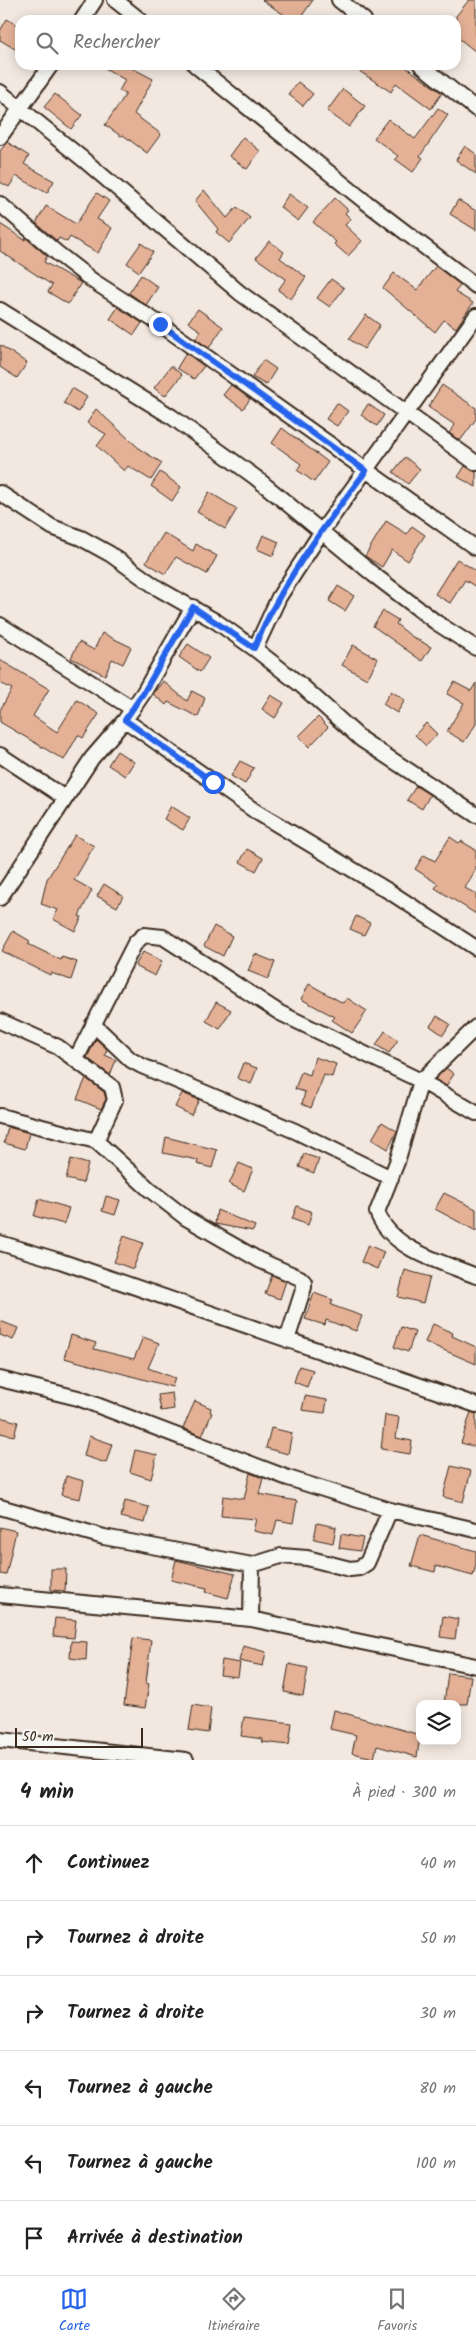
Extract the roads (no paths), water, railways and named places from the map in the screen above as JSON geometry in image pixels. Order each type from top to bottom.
[{"type":"street","points":[[85,15],[95,0]]},
{"type":"street","points":[[115,0],[134,15]]},
{"type":"street","points":[[339,0],[358,15]]},
{"type":"street","points":[[0,137],[48,70]]},
{"type":"street","points":[[201,70],[364,200],[476,286]]},
{"type":"street","points":[[427,70],[476,109]]},
{"type":"street","points":[[0,92],[240,293],[476,463]]},
{"type":"street","points":[[0,204],[93,281],[160,324],[476,548]]},
{"type":"street","points":[[0,310],[172,417],[255,477],[374,575],[437,623],[476,648]]},
{"type":"street","points":[[254,648],[278,597],[322,531],[476,316]]},
{"type":"street","points":[[0,493],[52,526],[81,538],[110,554],[159,589],[193,607],[254,648],[302,686],[362,740],[476,815]]},
{"type":"street","points":[[0,898],[92,758],[129,714],[193,607]]},
{"type":"street","points":[[0,625],[129,714],[255,811],[367,877],[476,948]]},
{"type":"street","points":[[0,755],[65,798]]},
{"type":"street","points":[[76,1059],[135,943],[144,935],[162,936],[280,1012],[421,1081],[476,1113]]},
{"type":"street","points":[[0,1021],[58,1047],[112,1087],[114,1105],[96,1141]]},
{"type":"street","points":[[93,1024],[131,1060],[142,1066],[295,1131],[391,1178]]},
{"type":"street","points":[[476,1028],[441,1059],[421,1081],[408,1128],[377,1212],[382,1224],[392,1236],[419,1252],[476,1276]]},
{"type":"street","points":[[0,1116],[96,1141],[150,1190],[186,1218],[259,1260],[300,1278],[304,1287],[287,1340]]},
{"type":"street","points":[[0,1243],[60,1261],[476,1405]]},
{"type":"street","points":[[0,1379],[78,1398],[288,1478],[390,1510],[476,1530]]},
{"type":"street","points":[[0,1507],[104,1537],[252,1565],[281,1556],[308,1558],[350,1569],[359,1568],[367,1563],[390,1510]]},
{"type":"street","points":[[251,1619],[252,1565]]},
{"type":"street","points":[[0,1595],[251,1619],[476,1666]]},
{"type":"street","points":[[0,1740],[186,1760]]}]
